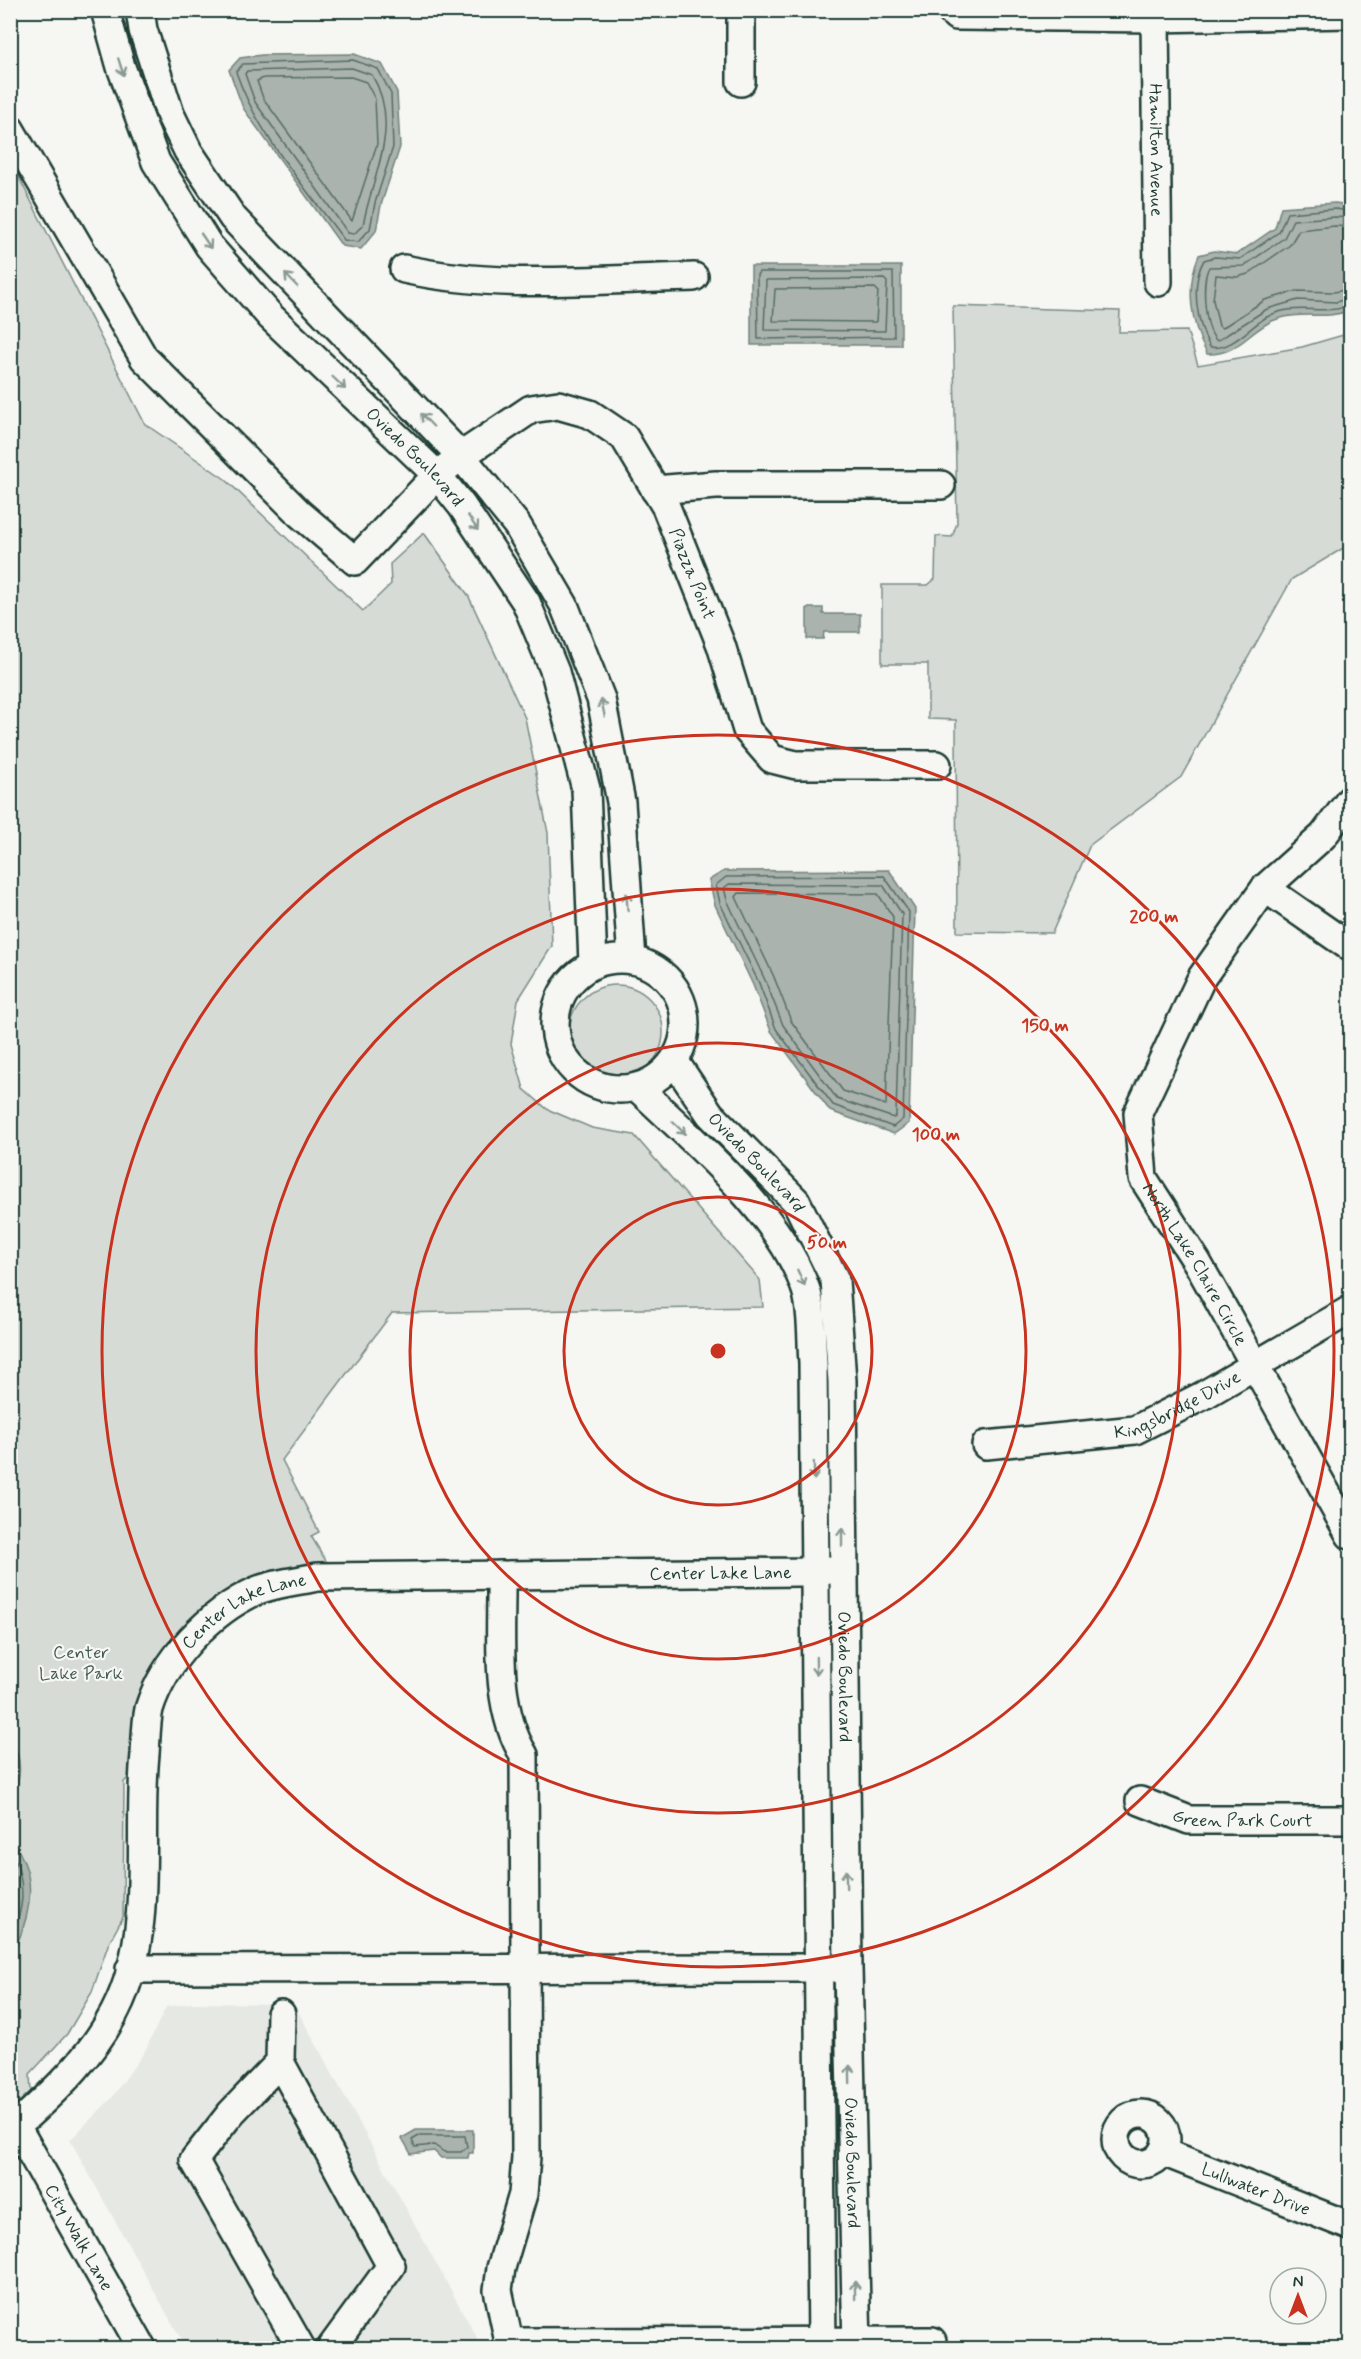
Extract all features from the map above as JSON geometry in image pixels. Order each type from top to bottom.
[{"type":"street","name":"Oviedo Boulevard","points":[[105,10],[121,67],[156,162],[208,246],[272,317],[437,475],[462,506],[526,602],[555,672],[586,789],[593,964]]},
{"type":"street","name":"Oviedo Boulevard","points":[[140,10],[143,30],[170,114],[188,151],[233,218],[461,456],[517,525],[564,606],[601,699],[621,802],[632,960]]},
{"type":"street","points":[[741,10],[741,82]]},
{"type":"street","points":[[953,14],[1155,18],[1350,14]]},
{"type":"street","name":"Hamilton Avenue","points":[[1155,18],[1158,282]]},
{"type":"street","name":"Piazza Point","points":[[10,129],[144,358],[300,514],[355,561],[437,475],[531,409],[558,405],[590,414],[624,437],[666,507],[721,645],[747,730],[772,759],[795,765],[937,765]]},
{"type":"street","points":[[404,269],[439,277],[500,280],[693,277]]},
{"type":"street","points":[[655,489],[716,485],[941,485]]},
{"type":"street","name":"North Lake Claire Circle","points":[[1350,800],[1323,836],[1265,888],[1202,977],[1138,1113],[1143,1178],[1197,1262],[1350,1535]]},
{"type":"street","points":[[1265,888],[1350,947]]},
{"type":"street","points":[[625,958],[632,960],[651,966],[672,984],[684,1009],[685,1036],[675,1062],[655,1081],[629,1090],[601,1088],[577,1075],[560,1053],[553,1026],[558,999],[574,976],[593,964],[625,958]]},
{"type":"street","name":"Oviedo Boulevard","points":[[675,1062],[710,1114],[796,1201],[835,1280],[842,1381],[842,1569],[848,1968],[857,2345]]},
{"type":"street","name":"Oviedo Boulevard","points":[[637,1087],[722,1169],[784,1241],[807,1291],[813,1363],[822,2345]]},
{"type":"street","name":"Kingsbridge Drive","points":[[986,1445],[1135,1430],[1204,1395],[1254,1363],[1350,1310]]},
{"type":"street","name":"Center Lake Lane","points":[[13,2127],[58,2088],[95,2044],[120,2001],[135,1950],[141,1896],[142,1785],[149,1709],[185,1643],[232,1603],[259,1590],[318,1577],[842,1569]]},
{"type":"street","points":[[501,1575],[506,1704],[515,1741],[524,1755],[526,2157],[523,2194],[501,2268],[498,2290],[508,2345],[857,2345],[932,2341],[932,2349]]},
{"type":"street","name":"Green Park Court","points":[[1140,1801],[1189,1820],[1350,1820]]},
{"type":"street","points":[[130,1969],[848,1968]]},
{"type":"street","points":[[281,2013],[280,2062],[391,2266],[331,2349]]},
{"type":"street","points":[[280,2062],[231,2113],[194,2160],[301,2349]]},
{"type":"street","name":"City Walk Lane","points":[[13,2127],[142,2349]]},
{"type":"street","name":"Lullwater Drive","points":[[1162,2152],[1350,2226]]},
{"type":"shaded area","points":[[191,2003],[294,2004],[477,2338],[475,2348],[186,2348],[70,2140],[111,2099],[145,2051],[166,2007]]},
{"type":"green space","name":"Center Lake Park","points":[[11,162],[145,424],[225,479],[363,611],[391,584],[390,564],[424,533],[468,595],[525,718],[548,833],[552,946],[518,1000],[511,1044],[524,1089],[547,1109],[592,1128],[634,1135],[760,1280],[763,1307],[392,1313],[282,1460],[319,1532],[311,1536],[328,1564],[299,1566],[251,1580],[215,1599],[169,1647],[147,1682],[134,1719],[129,1777],[124,1782],[123,1917],[108,1945],[92,1992],[67,2034],[30,2074],[31,2094],[11,2107]]},
{"type":"green space","points":[[953,306],[1120,311],[1119,332],[1187,331],[1198,365],[1302,347],[1350,333],[1350,544],[1292,579],[1181,777],[1090,845],[1052,933],[957,932],[956,720],[928,719],[928,664],[882,664],[882,585],[928,585],[935,579],[936,536],[952,537],[957,523]]},
{"type":"green space","points":[[616,985],[634,989],[649,999],[659,1014],[663,1032],[659,1050],[649,1065],[634,1075],[616,1079],[598,1075],[583,1065],[573,1050],[569,1032],[573,1014],[583,999],[598,989]]},
{"type":"water","points":[[354,54],[382,64],[397,92],[400,147],[381,205],[376,231],[361,249],[342,246],[243,108],[229,70],[240,58],[262,55]]},
{"type":"water","points":[[1335,203],[1350,205],[1350,310],[1332,315],[1293,316],[1272,321],[1235,347],[1227,351],[1207,354],[1197,330],[1192,305],[1192,280],[1199,255],[1214,251],[1237,254],[1275,228],[1281,207]]},
{"type":"water","points":[[751,266],[901,266],[901,345],[751,345]]},
{"type":"water","points":[[807,608],[823,608],[823,614],[860,614],[860,632],[824,632],[823,639],[807,639]]},
{"type":"water","points":[[889,870],[915,909],[909,1123],[894,1134],[830,1111],[771,1031],[753,985],[715,905],[709,880],[724,871]]},
{"type":"water","points":[[11,1737],[18,1757],[19,1774],[11,1811]]},
{"type":"water","points":[[10,1832],[24,1862],[29,1886],[25,1923],[11,1957]]},
{"type":"water","points":[[416,2130],[473,2130],[473,2153],[469,2153],[468,2158],[441,2158],[434,2151],[411,2154],[402,2138]]}]
